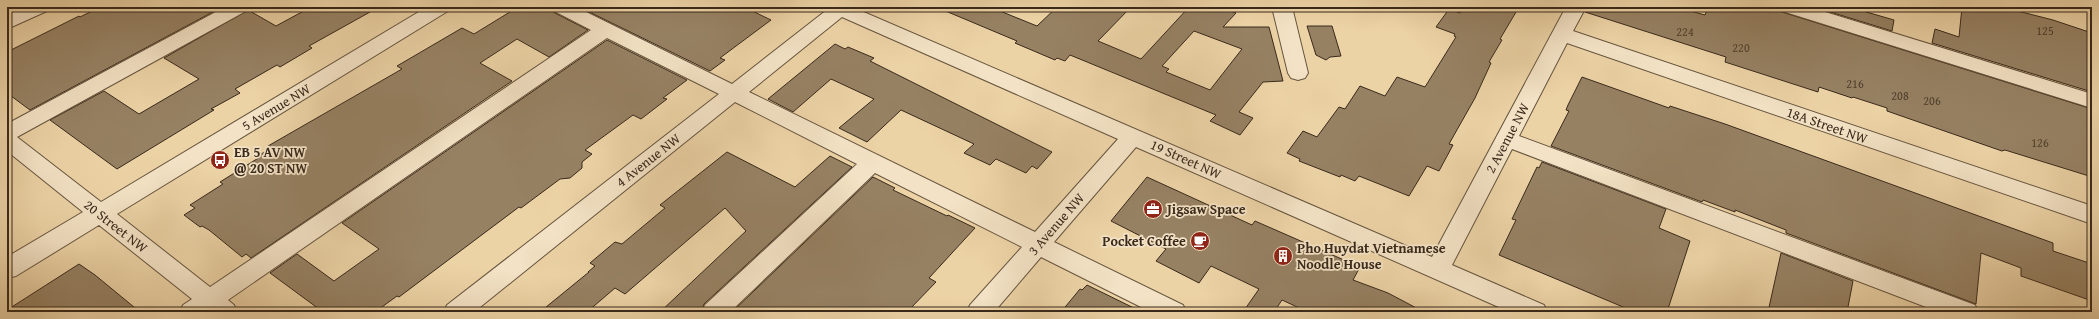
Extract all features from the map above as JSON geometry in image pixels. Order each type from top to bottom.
[{"type":"street","points":[[7,23],[40,7]]},
{"type":"street","points":[[7,132],[239,7]]},
{"type":"street","name":"5 Avenue NW","points":[[7,269],[441,7]]},
{"type":"street","points":[[561,7],[1174,312]]},
{"type":"street","points":[[1282,7],[1298,73]]},
{"type":"street","name":"2 Avenue NW","points":[[1438,269],[1576,7]]},
{"type":"street","points":[[1789,7],[2092,101]]},
{"type":"street","name":"4 Avenue NW","points":[[456,312],[838,8]]},
{"type":"street","name":"19 Street NW","points":[[838,8],[1438,269],[1504,306],[1535,312]]},
{"type":"street","points":[[209,308],[606,29]]},
{"type":"street","name":"18A Street NW","points":[[1562,34],[2092,215]]},
{"type":"street","name":"3 Avenue NW","points":[[979,312],[1133,136]]},
{"type":"street","points":[[1506,139],[1966,312]]},
{"type":"street","name":"20 Street NW","points":[[7,140],[100,213],[209,308]]},
{"type":"street","points":[[714,312],[872,162]]},
{"type":"building","points":[[100,7],[222,7],[30,110],[7,93],[7,52]]},
{"type":"building","points":[[311,7],[379,7],[309,46],[312,48],[280,67],[277,65],[235,89],[240,93],[211,109],[214,110],[117,169],[50,120],[104,91],[139,114],[199,79],[164,58],[248,10],[276,26]]},
{"type":"building","points":[[518,7],[550,7],[553,12],[588,30],[549,57],[517,39],[480,63],[512,81],[251,258],[246,254],[242,257],[209,230],[202,226],[200,227],[184,215],[195,208],[190,205],[223,184],[220,182],[260,157],[258,156],[271,148],[268,146],[402,69],[397,66],[462,28],[474,34]]},
{"type":"building","points":[[579,7],[744,7],[771,20],[720,58],[725,60],[710,71]]},
{"type":"building","points":[[936,7],[990,7],[1037,26],[1057,7],[1131,7],[1098,41],[1141,59],[1189,7],[1219,7],[1236,13],[1223,27],[1269,27],[1283,81],[1263,82],[1239,112],[1253,118],[1240,135],[1210,121],[1216,115],[1070,55],[1065,61],[1057,58],[1055,60],[1015,43],[1017,41]],"holes":[[[1194,31],[1242,49],[1210,90],[1166,72],[1169,69],[1162,66]]]},
{"type":"building","points":[[1463,7],[1519,7],[1500,39],[1502,40],[1489,62],[1491,63],[1475,98],[1449,144],[1453,145],[1439,171],[1427,166],[1409,196],[1359,176],[1355,181],[1341,175],[1340,177],[1299,161],[1300,159],[1287,153],[1303,131],[1317,137],[1339,107],[1345,109],[1360,86],[1385,96],[1397,77],[1425,87],[1456,37],[1454,36],[1455,34],[1436,27],[1449,9],[1460,13]]},
{"type":"building","points":[[1587,7],[1676,7],[1705,15],[1708,7],[1778,7],[1782,12],[2092,109],[2092,174],[2089,173],[2089,176],[2005,150],[2002,151],[1887,111],[1887,108],[1853,97],[1852,98],[1819,87],[1818,92],[1725,62],[1726,57],[1585,12]]},
{"type":"building","points":[[1814,7],[1849,7],[1894,20],[1892,31]]},
{"type":"building","points":[[1962,7],[2002,7],[2053,20],[2092,33],[2092,92],[1932,43],[1935,29],[1959,37]]},
{"type":"building","points":[[1307,26],[1332,26],[1341,56],[1330,57],[1326,60],[1316,55]]},
{"type":"building","points":[[607,40],[687,80],[663,98],[667,99],[641,119],[633,115],[585,150],[592,154],[582,162],[582,168],[570,178],[560,179],[521,208],[519,207],[399,297],[397,296],[375,312],[323,312],[270,273],[297,254],[334,281],[379,249],[342,223]]},
{"type":"building","points":[[835,44],[845,49],[848,47],[874,58],[870,61],[1052,152],[1037,169],[1032,166],[1026,173],[996,159],[990,165],[964,153],[974,144],[901,110],[867,142],[839,128],[874,99],[831,79],[793,112],[768,99]]},
{"type":"building","points":[[1582,77],[1669,108],[1670,106],[1725,124],[2053,243],[2053,251],[2092,264],[2092,301],[2021,276],[2021,268],[1981,253],[1976,304],[1786,233],[1786,230],[1735,210],[1735,212],[1703,200],[1702,202],[1551,146],[1569,111],[1566,110]]},
{"type":"building","points":[[727,152],[795,187],[830,156],[852,167],[704,304],[701,312],[660,312],[746,231],[725,208],[625,294],[615,288],[587,312],[540,312],[595,266],[590,263],[615,242],[622,244],[665,208],[660,205]]},
{"type":"building","points":[[1542,162],[1666,209],[1659,228],[1690,241],[1667,312],[1635,312],[1499,255],[1516,220],[1512,219],[1537,167],[1539,168]]},
{"type":"building","points":[[873,177],[895,188],[893,190],[975,228],[929,278],[936,282],[907,312],[732,312]]},
{"type":"building","points":[[1147,177],[1252,225],[1255,221],[1360,267],[1353,280],[1388,293],[1424,312],[1308,312],[1282,300],[1274,312],[1243,312],[1259,289],[1211,266],[1199,283],[1156,261],[1166,249],[1111,221]]},
{"type":"building","points":[[1781,253],[1853,281],[1847,312],[1768,312]]},
{"type":"building","points":[[79,264],[95,275],[140,312],[7,312],[7,310]]},
{"type":"building","points":[[1087,285],[1142,312],[1061,312],[1080,289],[1082,290]]},
{"type":"place","name":"EB 5 AV NW @ 20 ST NW","points":[[220,160]]},
{"type":"place","name":"Jigsaw Space","points":[[1153,209]]},
{"type":"place","name":"Pocket Coffee","points":[[1200,241]]},
{"type":"place","name":"Pho Huydat Vietnamese Noodle House","points":[[1283,256]]}]
